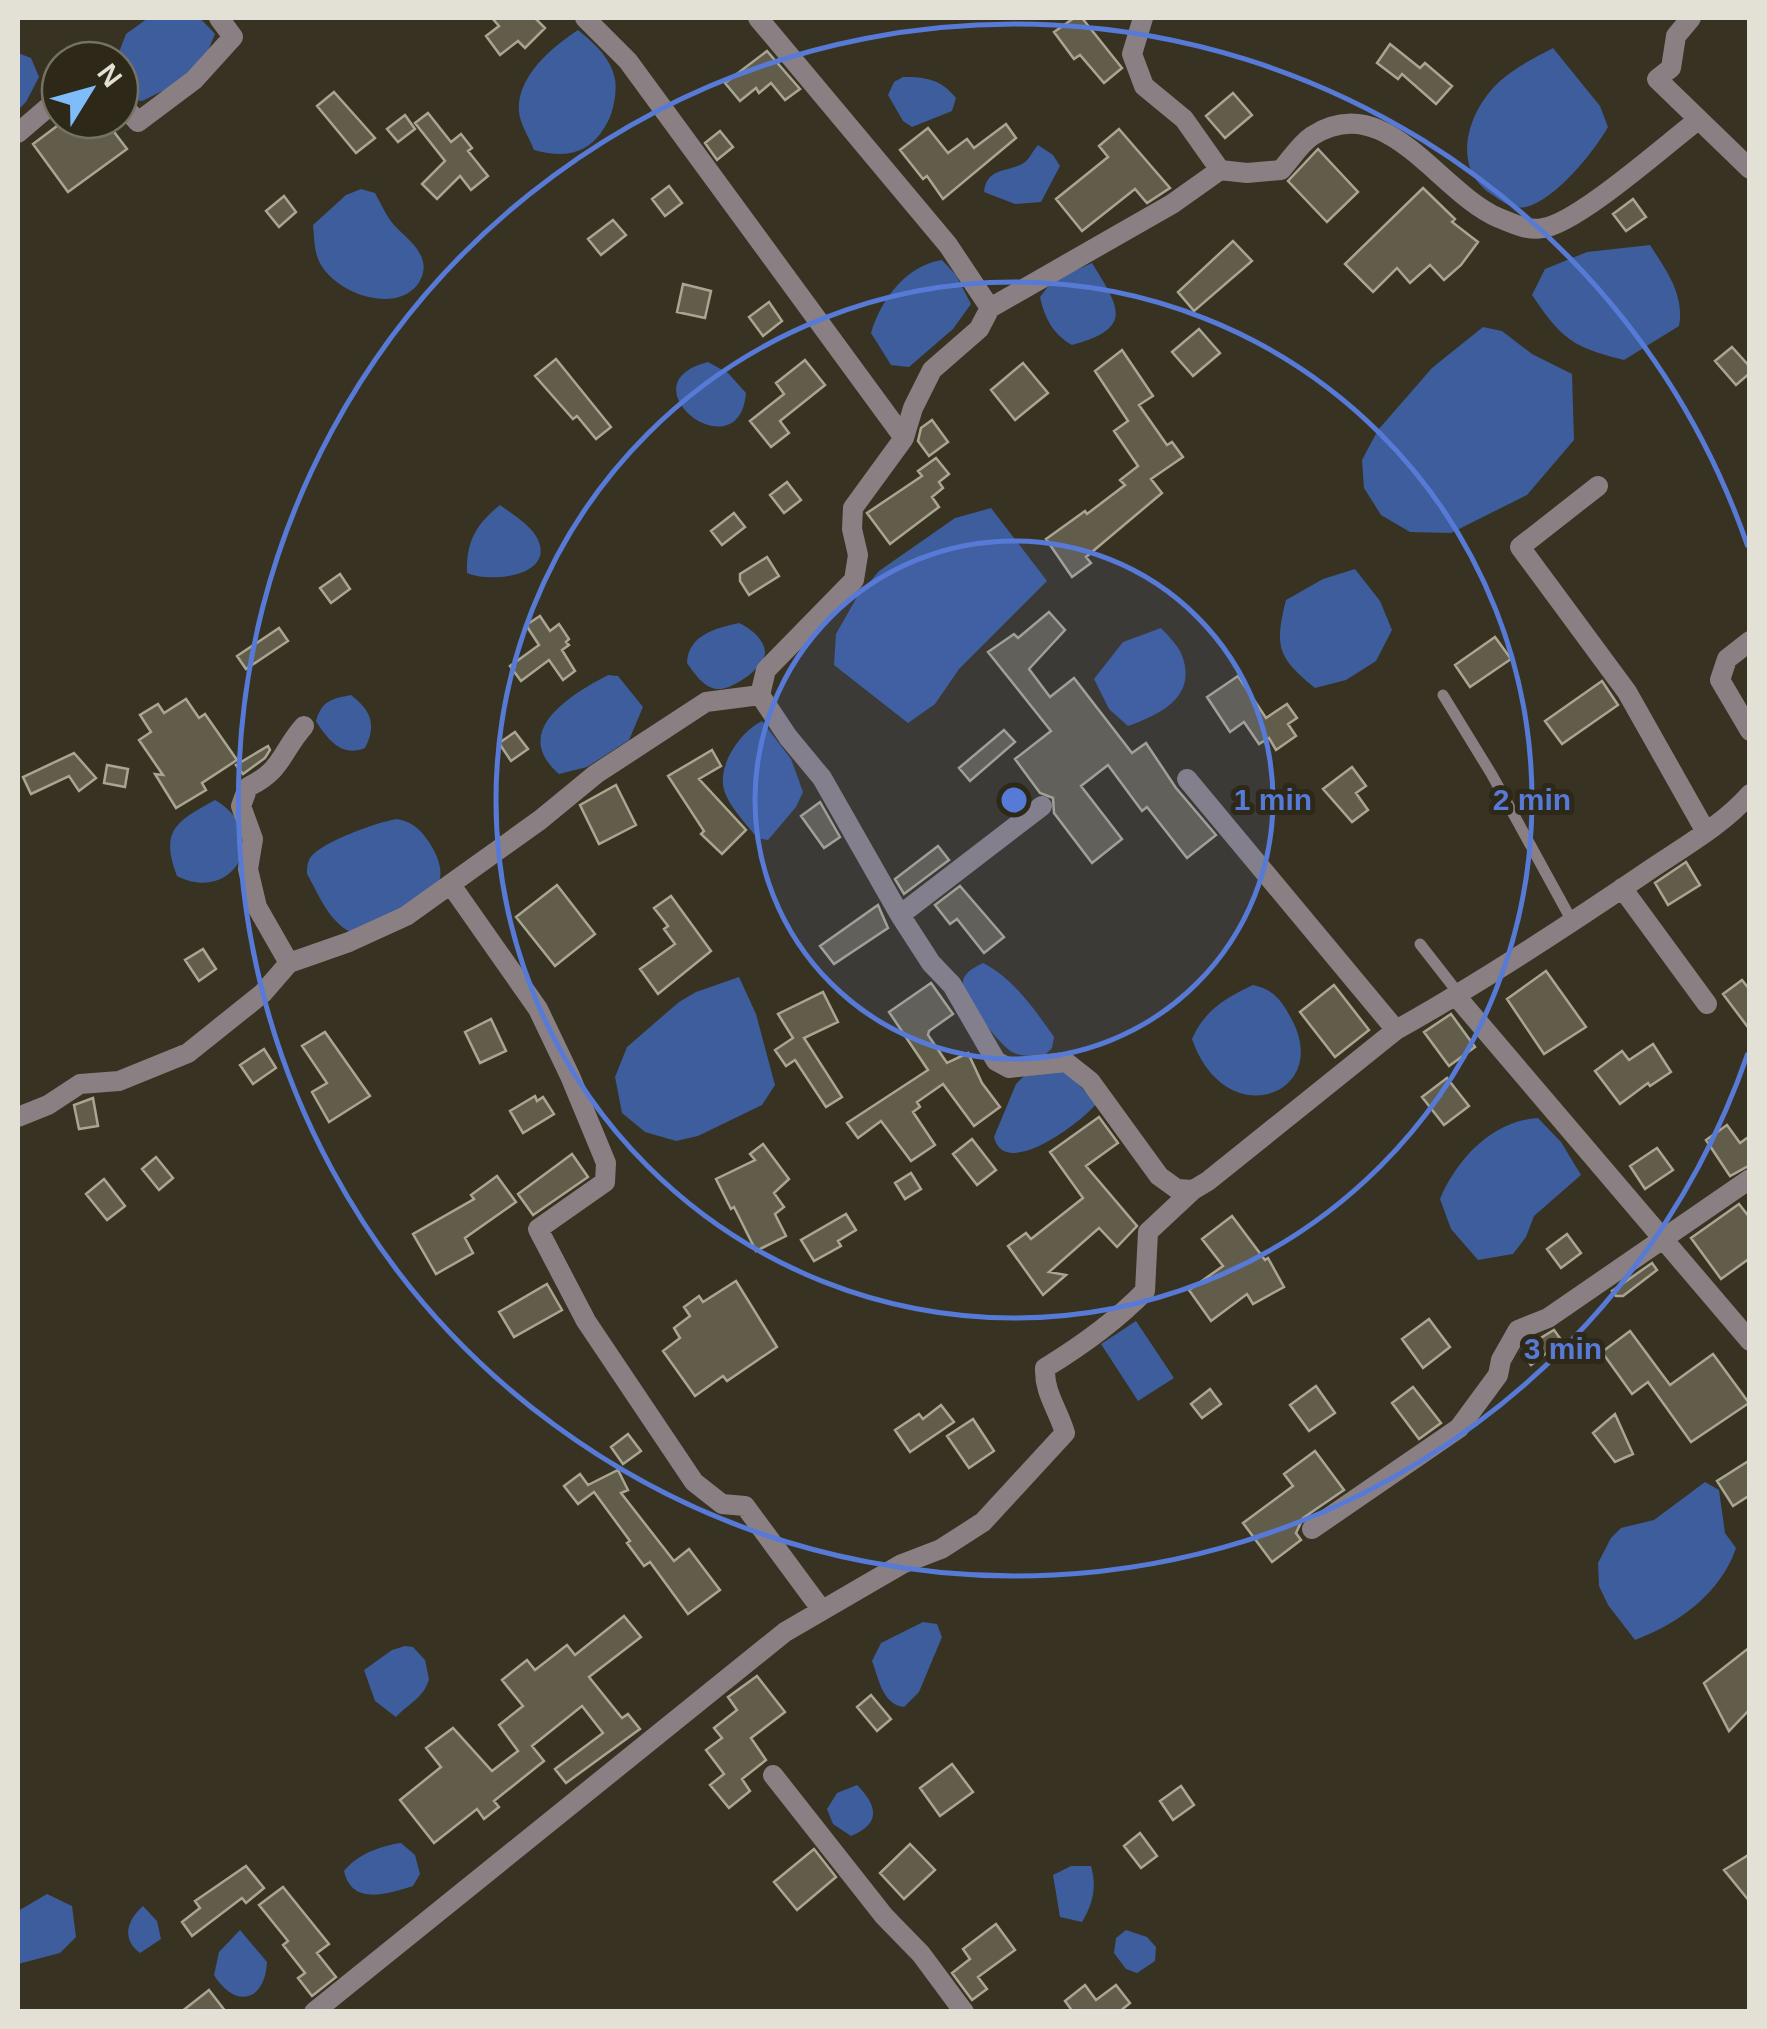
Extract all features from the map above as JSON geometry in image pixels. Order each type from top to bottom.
[{"type":"street","points":[[140,120],[194,80],[233,37],[219,18]]},
{"type":"street","points":[[585,18],[628,61],[904,438]]},
{"type":"street","points":[[758,18],[948,246],[990,308]]},
{"type":"street","points":[[1143,18],[1132,54],[1144,86],[1184,120],[1220,170]]},
{"type":"street","points":[[1691,18],[1676,36],[1671,68],[1657,79],[1750,169]]},
{"type":"street","points":[[18,133],[40,114]]},
{"type":"street","points":[[1193,1190],[1178,1189],[1160,1176],[1090,1081],[1066,1062],[1008,1068],[996,1061],[952,985],[931,963],[900,914],[822,778],[788,737],[760,694],[766,670],[854,580],[858,555],[852,528],[853,508],[904,438],[913,408],[932,370],[978,330],[990,308],[1172,204],[1220,170],[1281,170],[1310,138],[1342,122],[1366,124],[1394,136],[1486,213],[1524,229],[1544,228],[1572,218],[1698,120]]},
{"type":"street","points":[[1598,486],[1520,546],[1627,692],[1706,832]]},
{"type":"street","points":[[1750,641],[1726,659],[1720,680],[1750,731]]},
{"type":"street","points":[[18,1117],[80,1084],[119,1080],[188,1054],[264,993],[289,963],[406,916],[540,820],[596,774],[706,702],[760,694]]},
{"type":"street","points":[[289,963],[257,907],[248,869],[253,839],[240,806],[248,788],[264,780],[282,762],[304,726]]},
{"type":"street","points":[[1188,779],[1396,1030]]},
{"type":"street","points":[[314,2012],[785,1632],[822,1608],[902,1564],[941,1548],[983,1522],[1066,1433],[1058,1410],[1044,1389],[1046,1368],[1126,1311],[1145,1291],[1148,1232],[1193,1190],[1396,1030],[1458,995],[1706,832],[1750,794]]},
{"type":"street","points":[[900,914],[1042,806]]},
{"type":"street","points":[[451,885],[538,1009],[606,1163],[605,1182],[538,1230],[586,1321],[694,1482],[722,1504],[745,1506],[822,1608]]},
{"type":"street","points":[[1622,888],[1707,1004]]},
{"type":"street","points":[[1458,995],[1660,1240],[1750,1341]]},
{"type":"street","points":[[1312,1529],[1459,1428],[1498,1375],[1501,1360],[1518,1330],[1548,1318],[1750,1180]]},
{"type":"street","points":[[773,1775],[964,2012]]},
{"type":"lane","points":[[1443,695],[1572,921]]},
{"type":"lane","points":[[1420,944],[1458,995]]},
{"type":"water","points":[[148,18],[200,18],[215,34],[203,63],[177,84],[142,101],[140,40],[124,40]]},
{"type":"water","points":[[578,30],[601,51],[613,71],[616,83],[610,117],[596,138],[580,150],[559,154],[534,150],[520,117],[523,87],[547,54]]},
{"type":"water","points":[[1553,48],[1600,106],[1608,127],[1561,185],[1537,203],[1516,207],[1478,182],[1470,168],[1468,138],[1480,107],[1500,81]]},
{"type":"water","points":[[18,53],[31,58],[39,77],[18,110]]},
{"type":"water","points":[[903,77],[926,79],[945,87],[956,98],[952,111],[912,127],[903,121],[888,95],[894,82]]},
{"type":"water","points":[[1038,145],[1053,155],[1060,166],[1041,202],[1015,204],[984,192],[993,175],[1025,162]]},
{"type":"water","points":[[361,189],[375,193],[390,220],[421,256],[422,277],[407,294],[378,299],[347,289],[323,268],[317,256],[313,225],[346,195]]},
{"type":"water","points":[[1650,245],[1677,293],[1679,326],[1624,360],[1592,351],[1570,339],[1532,295],[1545,269],[1587,252]]},
{"type":"water","points":[[942,260],[956,275],[971,304],[953,329],[909,367],[891,365],[871,333],[881,308],[907,276]]},
{"type":"water","points":[[1092,263],[1109,292],[1116,314],[1106,331],[1072,345],[1051,325],[1040,297],[1053,280]]},
{"type":"water","points":[[1483,327],[1502,331],[1532,354],[1572,374],[1574,440],[1527,495],[1451,533],[1410,532],[1381,515],[1364,488],[1362,460],[1378,430],[1432,368]]},
{"type":"water","points":[[708,362],[728,373],[746,393],[739,416],[725,426],[708,425],[692,416],[680,403],[676,388],[684,373]]},
{"type":"water","points":[[500,505],[536,536],[541,549],[538,560],[531,568],[506,576],[467,573],[474,534]]},
{"type":"water","points":[[991,508],[1047,581],[959,669],[935,704],[908,723],[834,665],[836,634],[857,597],[879,571],[955,518]]},
{"type":"water","points":[[1355,569],[1380,601],[1392,630],[1376,661],[1346,680],[1315,688],[1293,668],[1282,650],[1280,630],[1286,600],[1323,579]]},
{"type":"water","points":[[739,623],[759,638],[764,658],[739,682],[723,689],[712,688],[687,663],[689,653],[705,634]]},
{"type":"water","points":[[1161,628],[1181,653],[1185,681],[1181,692],[1164,709],[1128,726],[1109,709],[1094,679],[1123,642]]},
{"type":"water","points":[[608,675],[618,676],[643,707],[629,740],[587,767],[559,774],[545,758],[540,743],[543,729],[563,703]]},
{"type":"water","points":[[351,695],[367,712],[371,725],[365,748],[349,751],[336,745],[316,721],[329,702]]},
{"type":"water","points":[[762,721],[791,759],[803,792],[796,807],[768,840],[757,838],[738,815],[726,796],[723,780],[732,750],[746,732]]},
{"type":"water","points":[[215,800],[232,814],[242,830],[239,861],[215,881],[197,882],[177,876],[170,847],[175,828]]},
{"type":"water","points":[[397,819],[413,825],[429,842],[439,865],[438,884],[411,905],[350,932],[336,921],[320,898],[307,874],[309,860],[337,839]]},
{"type":"water","points":[[983,963],[1014,986],[1054,1037],[1052,1048],[1044,1056],[1012,1052],[976,1011],[963,982],[968,972]]},
{"type":"water","points":[[739,977],[756,1014],[775,1085],[762,1105],[698,1136],[676,1141],[645,1132],[622,1113],[615,1077],[627,1047],[679,1002]]},
{"type":"water","points":[[1253,985],[1272,993],[1281,1002],[1301,1046],[1298,1068],[1287,1084],[1269,1094],[1249,1095],[1227,1087],[1207,1069],[1192,1039],[1216,1006]]},
{"type":"water","points":[[1067,1071],[1096,1104],[1044,1144],[1012,1153],[1001,1149],[994,1137],[1016,1084],[1026,1074]]},
{"type":"water","points":[[1538,1118],[1561,1142],[1581,1175],[1534,1216],[1526,1237],[1513,1254],[1478,1260],[1451,1229],[1440,1199],[1466,1157],[1491,1134]]},
{"type":"water","points":[[1136,1321],[1174,1378],[1138,1401],[1101,1344]]},
{"type":"water","points":[[1705,1482],[1719,1490],[1725,1533],[1736,1548],[1729,1564],[1696,1605],[1635,1640],[1608,1605],[1599,1586],[1598,1563],[1621,1528],[1654,1520]]},
{"type":"water","points":[[923,1622],[937,1624],[942,1637],[919,1692],[904,1707],[886,1696],[872,1661],[881,1643]]},
{"type":"water","points":[[413,1647],[425,1660],[429,1679],[420,1696],[396,1717],[375,1701],[364,1670],[392,1650]]},
{"type":"water","points":[[857,1785],[869,1800],[873,1814],[868,1826],[851,1836],[833,1824],[827,1809],[837,1793]]},
{"type":"water","points":[[401,1843],[415,1855],[420,1874],[413,1886],[372,1895],[354,1889],[348,1882],[344,1871],[356,1860]]},
{"type":"water","points":[[1071,1866],[1091,1866],[1093,1874],[1093,1895],[1082,1922],[1060,1917],[1053,1875]]},
{"type":"water","points":[[47,1894],[72,1906],[76,1937],[60,1953],[18,1964],[18,1911]]},
{"type":"water","points":[[143,1906],[157,1921],[161,1939],[140,1953],[130,1942],[128,1930]]},
{"type":"water","points":[[240,1930],[267,1962],[261,1986],[248,1996],[231,1993],[214,1975],[219,1952]]},
{"type":"water","points":[[1126,1930],[1147,1937],[1156,1947],[1155,1961],[1137,1973],[1126,1969],[1114,1953],[1116,1938]]},
{"type":"building","points":[[492,18],[535,18],[545,28],[525,48],[518,41],[500,55],[486,36],[499,26]]},
{"type":"building","points":[[1074,18],[1082,18],[1122,68],[1104,83],[1080,55],[1074,59],[1054,32]]},
{"type":"building","points":[[1390,44],[1420,68],[1425,63],[1452,86],[1436,104],[1402,74],[1398,79],[1377,63]]},
{"type":"building","points":[[767,51],[800,89],[785,100],[771,83],[759,93],[756,88],[740,101],[725,83]]},
{"type":"building","points":[[334,92],[375,138],[356,153],[317,106]]},
{"type":"building","points":[[1233,93],[1252,115],[1225,138],[1206,116]]},
{"type":"building","points":[[428,113],[451,142],[461,134],[472,148],[468,151],[488,176],[471,190],[460,176],[437,199],[422,184],[445,161],[415,123]]},
{"type":"building","points":[[405,115],[415,129],[398,142],[387,129]]},
{"type":"building","points":[[1006,124],[1016,138],[943,199],[927,176],[923,179],[900,150],[928,128],[948,153],[967,139],[974,148]]},
{"type":"building","points":[[1119,129],[1170,188],[1147,203],[1135,189],[1082,231],[1056,199],[1108,157],[1099,146]]},
{"type":"building","points":[[720,131],[733,147],[717,160],[705,143]]},
{"type":"building","points":[[40,139],[120,140],[127,149],[68,192],[33,144]]},
{"type":"building","points":[[1318,149],[1358,192],[1327,222],[1288,181]]},
{"type":"building","points":[[669,186],[682,203],[665,216],[652,199]]},
{"type":"building","points":[[1423,188],[1455,219],[1452,222],[1478,242],[1444,280],[1430,265],[1410,283],[1397,268],[1373,292],[1345,264]]},
{"type":"building","points":[[284,196],[296,212],[279,227],[266,211]]},
{"type":"building","points":[[1633,199],[1646,217],[1626,231],[1613,214]]},
{"type":"building","points":[[613,220],[626,235],[601,255],[588,239]]},
{"type":"building","points":[[1233,241],[1252,261],[1194,311],[1178,292]]},
{"type":"building","points":[[683,284],[711,291],[705,318],[677,312]]},
{"type":"building","points":[[769,302],[782,321],[763,336],[749,317]]},
{"type":"building","points":[[1199,329],[1220,353],[1193,376],[1172,352]]},
{"type":"building","points":[[1732,347],[1750,367],[1750,373],[1736,385],[1715,361]]},
{"type":"building","points":[[1122,350],[1153,396],[1139,405],[1167,445],[1172,442],[1183,457],[1151,479],[1162,493],[1086,557],[1091,563],[1072,577],[1046,539],[1125,485],[1120,480],[1138,466],[1114,431],[1128,421],[1095,371]]},
{"type":"building","points":[[556,359],[611,427],[596,439],[535,376]]},
{"type":"building","points":[[805,360],[825,385],[780,421],[789,433],[771,447],[750,421],[784,394],[776,383]]},
{"type":"building","points":[[1023,363],[1048,393],[1015,420],[991,390]]},
{"type":"building","points":[[932,420],[948,442],[929,456],[918,441],[921,428]]},
{"type":"building","points":[[936,458],[949,474],[939,482],[943,488],[932,497],[939,507],[890,544],[867,513],[922,476],[918,471]]},
{"type":"building","points":[[787,482],[801,500],[784,513],[770,495]]},
{"type":"building","points":[[734,513],[745,527],[722,545],[711,531]]},
{"type":"building","points":[[767,557],[779,576],[749,595],[740,574]]},
{"type":"building","points":[[340,574],[350,589],[331,603],[320,588]]},
{"type":"building","points":[[1049,612],[1065,630],[1029,669],[1050,697],[1074,678],[1132,753],[1146,743],[1176,788],[1216,835],[1187,858],[1147,807],[1142,811],[1108,765],[1081,786],[1122,839],[1092,863],[1054,813],[1053,798],[1040,793],[1015,759],[1051,731],[988,652],[1014,634],[1018,638]]},
{"type":"building","points":[[540,616],[550,631],[559,624],[569,639],[569,645],[562,650],[575,671],[563,680],[549,660],[521,681],[510,666],[539,645],[526,625]]},
{"type":"building","points":[[279,628],[288,641],[246,669],[237,656]]},
{"type":"building","points":[[1495,637],[1511,659],[1470,687],[1455,665]]},
{"type":"building","points":[[1238,676],[1266,718],[1287,704],[1297,718],[1288,724],[1296,736],[1276,750],[1269,738],[1259,744],[1244,722],[1230,732],[1207,697]]},
{"type":"building","points":[[1602,681],[1618,705],[1562,744],[1545,721]]},
{"type":"building","points":[[186,699],[199,718],[205,714],[237,760],[202,783],[206,790],[176,808],[155,774],[163,775],[139,740],[151,732],[140,715],[158,704],[164,713]]},
{"type":"building","points":[[1004,730],[1015,742],[970,781],[959,768]]},
{"type":"building","points":[[515,732],[528,749],[511,761],[499,743]]},
{"type":"building","points":[[268,746],[265,758],[243,774],[236,765]]},
{"type":"building","points":[[712,750],[721,766],[699,779],[746,830],[722,854],[701,834],[704,831],[668,776]]},
{"type":"building","points":[[74,753],[96,778],[79,791],[69,776],[31,794],[23,777]]},
{"type":"building","points":[[107,765],[128,769],[125,787],[104,783]]},
{"type":"building","points":[[1352,767],[1366,786],[1356,793],[1368,810],[1352,822],[1323,789]]},
{"type":"building","points":[[616,785],[636,825],[599,844],[580,805]]},
{"type":"building","points":[[820,802],[840,837],[824,848],[801,816]]},
{"type":"building","points":[[938,846],[949,860],[904,894],[895,879]]},
{"type":"building","points":[[1686,862],[1700,885],[1668,905],[1655,883]]},
{"type":"building","points":[[557,885],[595,934],[555,966],[516,917]]},
{"type":"building","points":[[960,886],[1004,937],[984,953],[957,919],[950,924],[935,905]]},
{"type":"building","points":[[671,896],[711,951],[658,994],[640,969],[675,944],[664,929],[668,926],[654,908]]},
{"type":"building","points":[[878,905],[888,928],[834,964],[820,946]]},
{"type":"building","points":[[203,949],[216,969],[199,981],[185,960]]},
{"type":"building","points":[[1546,971],[1586,1027],[1544,1054],[1507,999]]},
{"type":"building","points":[[1742,980],[1750,990],[1750,1030],[1723,994]]},
{"type":"building","points":[[931,983],[953,1014],[928,1035],[947,1063],[968,1053],[982,1083],[1000,1107],[974,1126],[943,1084],[917,1102],[920,1107],[913,1112],[935,1145],[911,1161],[881,1121],[858,1138],[847,1123],[928,1070],[889,1012]]},
{"type":"building","points":[[1334,985],[1369,1030],[1335,1057],[1300,1012]]},
{"type":"building","points":[[823,992],[838,1022],[804,1038],[842,1097],[826,1107],[795,1060],[786,1066],[775,1050],[793,1038],[778,1014]]},
{"type":"building","points":[[1451,1014],[1475,1047],[1449,1066],[1424,1032]]},
{"type":"building","points":[[491,1019],[506,1051],[480,1063],[465,1032]]},
{"type":"building","points":[[325,1032],[370,1096],[329,1122],[312,1092],[327,1083],[302,1046]]},
{"type":"building","points":[[1653,1044],[1671,1072],[1620,1104],[1595,1071],[1622,1051],[1629,1060]]},
{"type":"building","points":[[264,1049],[276,1068],[253,1084],[240,1065]]},
{"type":"building","points":[[1447,1078],[1469,1106],[1444,1125],[1422,1097]]},
{"type":"building","points":[[535,1096],[537,1101],[543,1097],[554,1114],[523,1133],[510,1111]]},
{"type":"building","points":[[93,1098],[98,1126],[79,1129],[74,1105]]},
{"type":"building","points":[[1099,1117],[1118,1143],[1086,1166],[1137,1226],[1117,1247],[1099,1228],[1049,1272],[1066,1275],[1043,1295],[1008,1246],[1026,1233],[1031,1239],[1083,1198],[1050,1152]]},
{"type":"building","points":[[1727,1125],[1740,1143],[1750,1136],[1750,1165],[1730,1176],[1706,1140]]},
{"type":"building","points":[[972,1139],[996,1170],[977,1185],[953,1154]]},
{"type":"building","points":[[763,1144],[789,1179],[774,1193],[784,1207],[775,1214],[786,1236],[756,1251],[716,1179],[755,1160],[750,1154]]},
{"type":"building","points":[[1657,1148],[1673,1170],[1645,1189],[1630,1166]]},
{"type":"building","points":[[572,1154],[588,1177],[533,1215],[518,1194]]},
{"type":"building","points":[[156,1157],[173,1178],[159,1190],[142,1169]]},
{"type":"building","points":[[911,1173],[921,1189],[905,1199],[895,1183]]},
{"type":"building","points":[[497,1176],[516,1202],[465,1238],[473,1253],[436,1274],[413,1234],[474,1199],[471,1195]]},
{"type":"building","points":[[104,1179],[125,1206],[107,1220],[86,1194]]},
{"type":"building","points":[[1739,1204],[1750,1218],[1750,1258],[1721,1279],[1691,1238]]},
{"type":"building","points":[[846,1214],[856,1230],[838,1241],[841,1246],[814,1261],[801,1240]]},
{"type":"building","points":[[1232,1216],[1265,1260],[1268,1258],[1284,1287],[1253,1304],[1247,1294],[1211,1321],[1189,1290],[1223,1266],[1202,1239]]},
{"type":"building","points":[[1567,1234],[1581,1253],[1561,1268],[1547,1249]]},
{"type":"building","points":[[1652,1263],[1657,1270],[1623,1296],[1616,1296],[1612,1291]]},
{"type":"building","points":[[736,1281],[777,1347],[727,1381],[723,1376],[695,1396],[663,1351],[680,1338],[674,1328],[690,1316],[684,1307],[699,1296],[703,1302]]},
{"type":"building","points":[[547,1284],[562,1310],[514,1337],[499,1312]]},
{"type":"building","points":[[1429,1319],[1450,1347],[1423,1368],[1402,1339]]},
{"type":"building","points":[[1554,1330],[1562,1341],[1531,1365],[1521,1352]]},
{"type":"building","points":[[1630,1331],[1670,1385],[1713,1354],[1749,1403],[1691,1442],[1648,1382],[1632,1394],[1602,1352]]},
{"type":"building","points":[[1316,1386],[1335,1413],[1309,1431],[1290,1405]]},
{"type":"building","points":[[1413,1387],[1441,1423],[1419,1439],[1392,1403]]},
{"type":"building","points":[[1210,1389],[1221,1404],[1202,1418],[1191,1404]]},
{"type":"building","points":[[941,1405],[954,1422],[910,1452],[895,1430],[919,1414],[923,1419]]},
{"type":"building","points":[[1615,1414],[1633,1454],[1615,1462],[1593,1433]]},
{"type":"building","points":[[973,1419],[994,1451],[969,1468],[947,1436]]},
{"type":"building","points":[[628,1434],[641,1451],[623,1464],[611,1447]]},
{"type":"building","points":[[1315,1451],[1344,1490],[1303,1518],[1296,1533],[1301,1540],[1272,1562],[1243,1523],[1293,1486],[1284,1474]]},
{"type":"building","points":[[1750,1460],[1750,1495],[1733,1506],[1717,1481]]},
{"type":"building","points":[[618,1470],[628,1490],[621,1493],[674,1561],[689,1549],[720,1590],[688,1614],[650,1562],[644,1566],[594,1492],[578,1504],[564,1486],[580,1474],[588,1485]]},
{"type":"building","points":[[624,1616],[641,1637],[589,1677],[622,1718],[628,1714],[640,1729],[566,1783],[555,1769],[603,1733],[582,1706],[532,1746],[544,1761],[494,1801],[499,1807],[484,1819],[477,1809],[434,1843],[400,1800],[441,1767],[426,1748],[453,1728],[492,1771],[518,1751],[499,1725],[523,1706],[502,1680],[527,1660],[535,1670],[567,1645],[575,1655]]},
{"type":"building","points":[[1750,1647],[1750,1709],[1729,1731],[1704,1683]]},
{"type":"building","points":[[757,1676],[785,1712],[751,1738],[766,1760],[742,1779],[750,1791],[729,1808],[710,1785],[724,1774],[706,1750],[722,1738],[714,1728],[737,1710],[728,1697]]},
{"type":"building","points":[[871,1695],[891,1719],[877,1731],[857,1707]]},
{"type":"building","points":[[952,1764],[973,1792],[940,1816],[920,1788]]},
{"type":"building","points":[[1181,1786],[1194,1805],[1173,1820],[1160,1801]]},
{"type":"building","points":[[1140,1833],[1157,1856],[1141,1868],[1124,1846]]},
{"type":"building","points":[[910,1844],[935,1870],[904,1899],[880,1873]]},
{"type":"building","points":[[814,1849],[836,1877],[797,1910],[774,1882]]},
{"type":"building","points":[[1750,1854],[1750,1902],[1724,1870]]},
{"type":"building","points":[[246,1866],[264,1888],[246,1903],[242,1898],[192,1936],[182,1922],[200,1908],[195,1901]]},
{"type":"building","points":[[283,1887],[329,1944],[317,1953],[336,1977],[312,1996],[298,1978],[305,1973],[283,1945],[288,1941],[259,1905]]},
{"type":"building","points":[[996,1924],[1015,1950],[978,1977],[987,1989],[972,2000],[952,1973],[970,1959],[963,1949]]},
{"type":"building","points":[[1085,1985],[1096,2000],[1116,1985],[1130,2003],[1119,2012],[1073,2012],[1065,2001]]},
{"type":"building","points":[[209,1990],[226,2012],[181,2012]]}]
